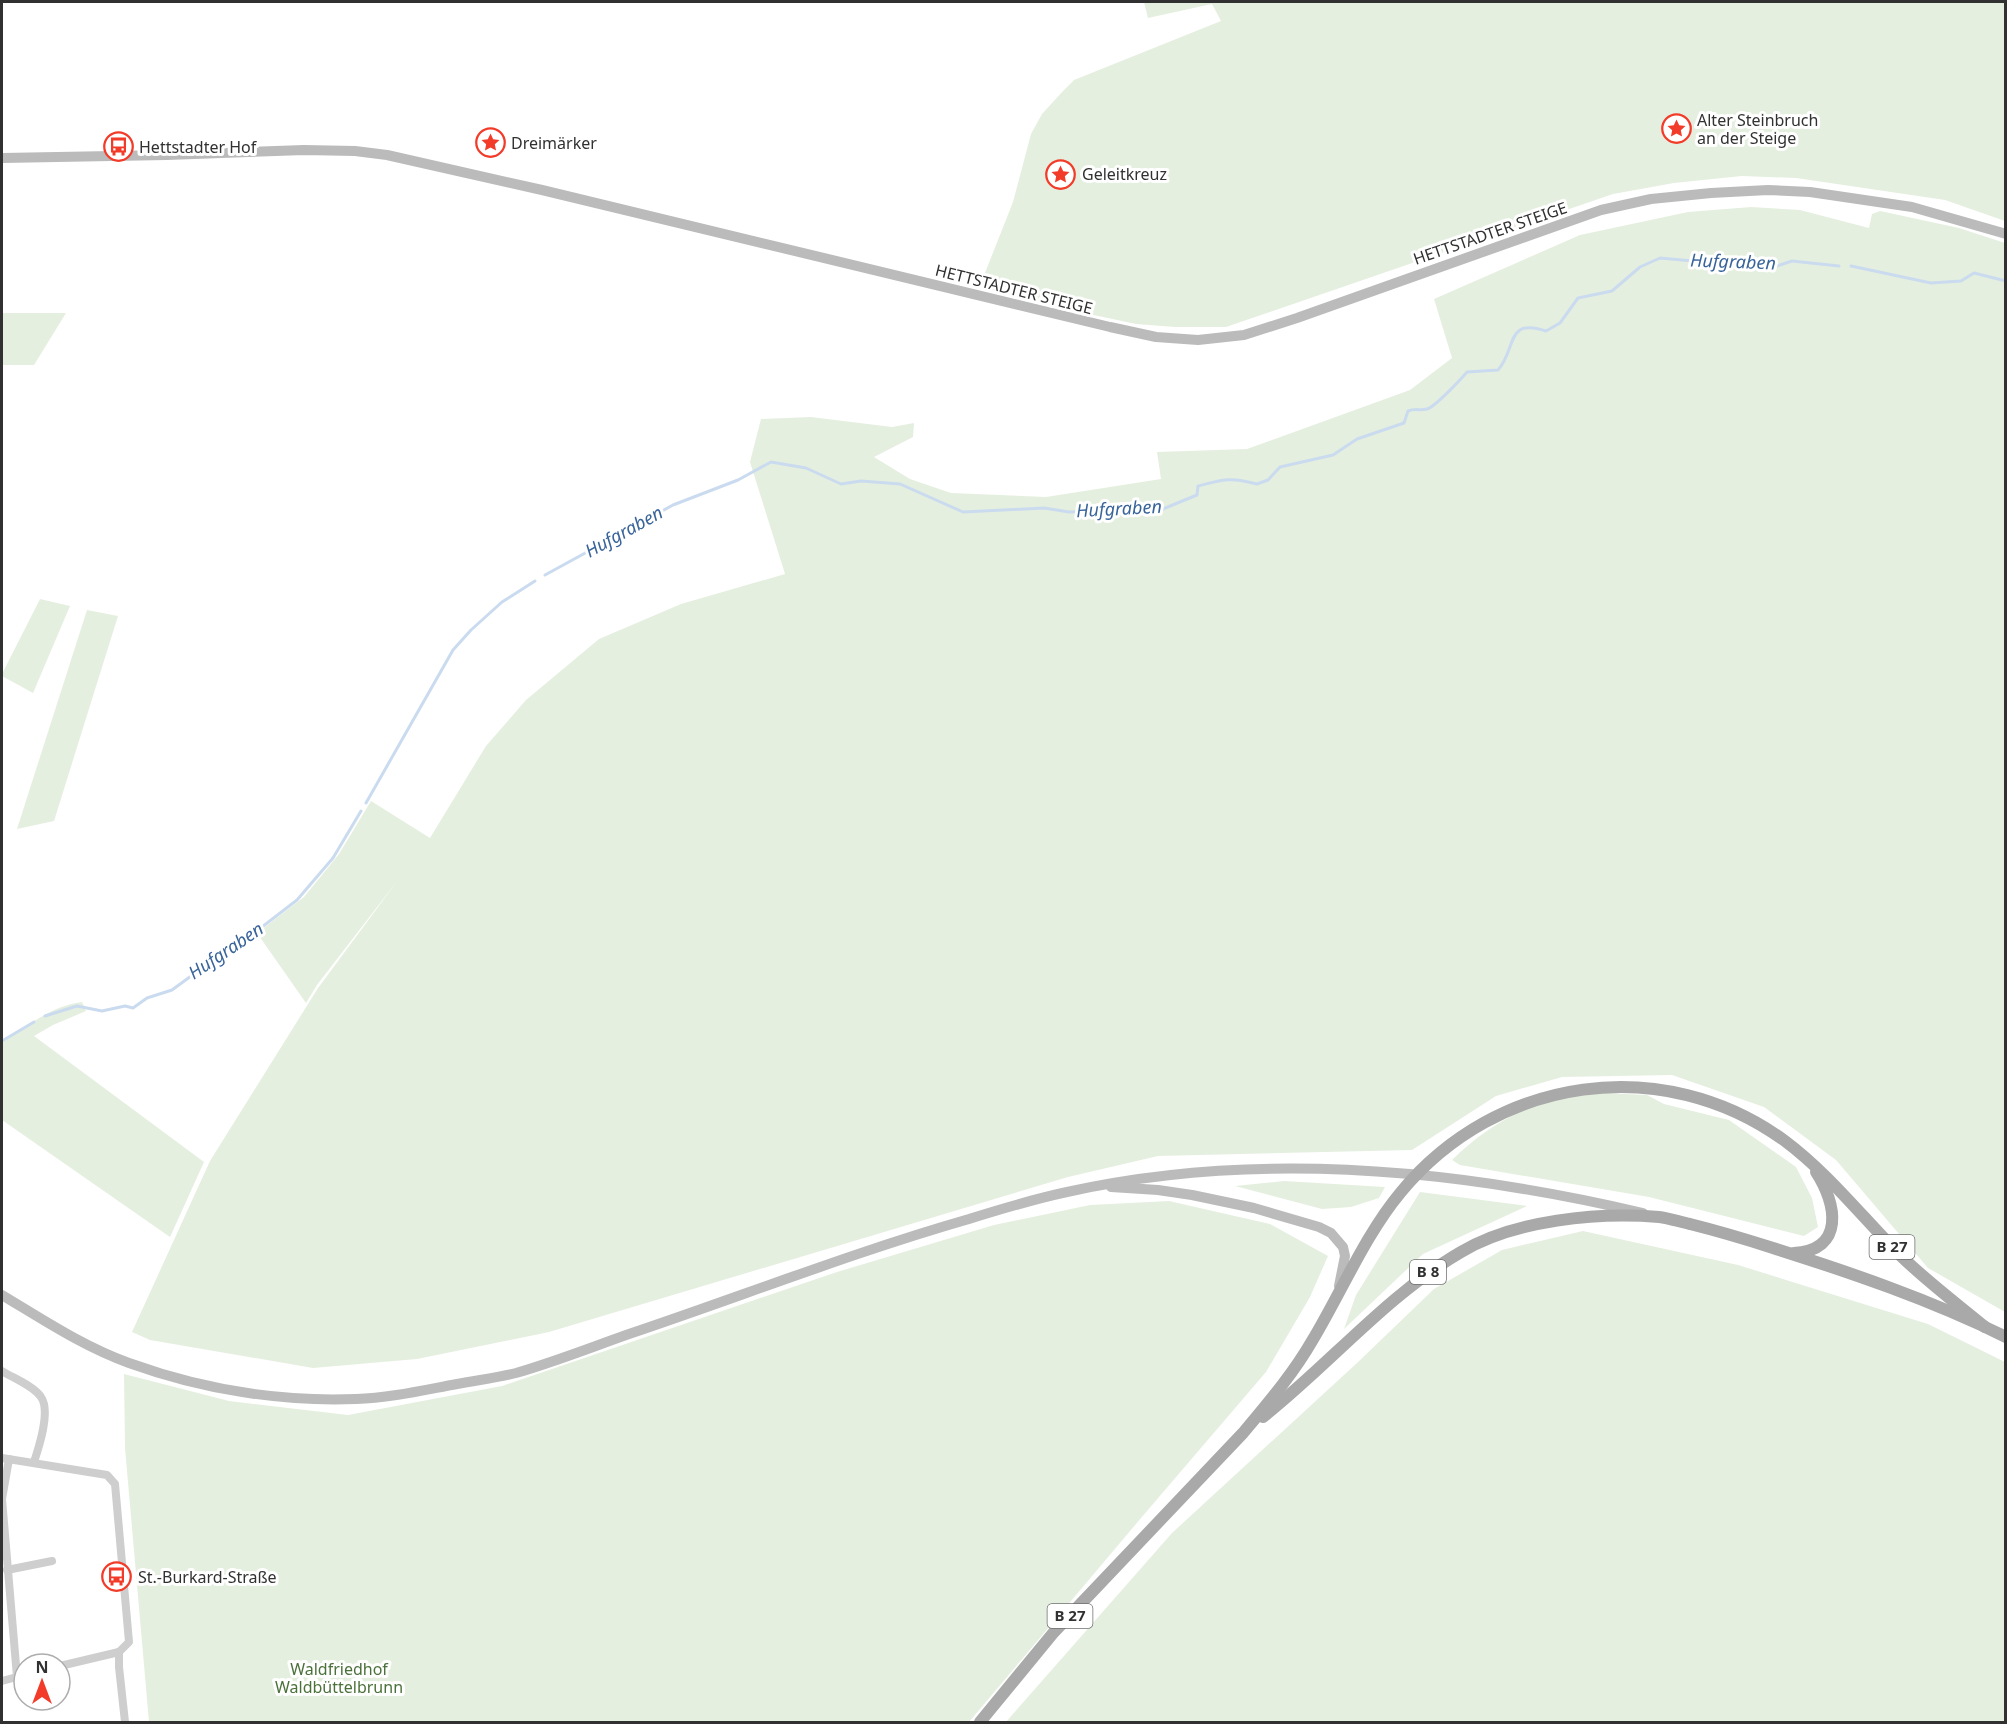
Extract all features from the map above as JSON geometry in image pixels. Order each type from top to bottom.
[{"type":"main road","name":"HETTSTADTER STEIGE","points":[[2,158],[304,150],[355,151],[387,155],[542,190],[1156,338],[1198,340],[1244,335],[1600,210],[1651,199],[1739,191],[1810,192],[1912,207],[2006,234]]},
{"type":"main road","name":"B 27","points":[[980,1722],[1054,1632],[1243,1432],[1296,1367],[1389,1208],[1420,1170],[1450,1144],[1483,1122],[1539,1098],[1596,1087],[1624,1087],[1672,1092],[1727,1108],[1766,1128],[1807,1159],[1918,1273],[1986,1327]]},
{"type":"main road","points":[[1790,1253],[1803,1252],[1823,1245],[1830,1237],[1832,1227],[1825,1189],[1807,1159]]},
{"type":"main road","points":[[2,1295],[102,1351],[148,1369],[191,1382],[239,1391],[326,1400],[360,1399],[396,1396],[515,1373],[914,1236],[1063,1193],[1174,1174],[1272,1168],[1426,1176],[1532,1190],[1661,1217]]},
{"type":"main road","name":"B 27","points":[[1096,1186],[1158,1190],[1192,1195],[1254,1208],[1325,1230],[1338,1240],[1345,1256],[1336,1298]]},
{"type":"main road","name":"B 8","points":[[1243,1432],[1291,1395],[1339,1349],[1431,1270],[1464,1250],[1499,1234],[1557,1220],[1661,1217],[1726,1233],[1856,1275],[2006,1337]]},
{"type":"street","points":[[2,1371],[41,1397],[45,1410],[34,1462]]},
{"type":"street","points":[[18,1652],[7,1570],[3,1499],[5,1458],[106,1475],[115,1484],[129,1642],[119,1652],[72,1663]]},
{"type":"street","points":[[7,1570],[52,1562]]},
{"type":"street","points":[[119,1652],[118,1667],[125,1722]]},
{"type":"green space","points":[[1144,2],[2005,2],[2005,221],[1945,200],[1796,178],[1742,176],[1674,183],[1613,194],[1226,327],[1136,324],[984,288],[981,283],[1013,202],[1031,134],[1042,114],[1074,80],[1221,21],[1212,4],[1148,18]]},
{"type":"green space","points":[[1751,207],[1800,210],[1869,228],[1872,214],[1880,211],[1959,228],[2005,243],[2005,1312],[1928,1268],[1836,1160],[1764,1107],[1672,1075],[1562,1077],[1496,1096],[1412,1150],[1158,1156],[1068,1177],[549,1332],[417,1359],[313,1368],[150,1340],[132,1332],[210,1161],[318,988],[398,880],[317,985],[306,1003],[257,933],[304,897],[339,854],[371,801],[430,838],[486,746],[526,700],[599,639],[681,604],[785,574],[750,462],[761,419],[811,417],[892,427],[914,423],[913,437],[874,457],[910,479],[951,493],[1046,497],[1161,479],[1157,452],[1247,449],[1410,390],[1452,358],[1434,299],[1580,235],[1688,212]]},
{"type":"green space","points":[[2,313],[66,313],[34,365],[2,365]]},
{"type":"green space","points":[[40,599],[70,606],[33,693],[2,674]]},
{"type":"green space","points":[[87,610],[118,616],[54,821],[17,829]]},
{"type":"green space","points":[[82,1002],[86,1011],[34,1036],[204,1162],[170,1237],[2,1120],[2,1043],[50,1012]]},
{"type":"green space","points":[[1604,1093],[1647,1095],[1664,1104],[1729,1120],[1796,1167],[1812,1198],[1818,1227],[1804,1236],[1649,1197],[1460,1165],[1452,1160],[1489,1129],[1532,1106],[1568,1096]]},
{"type":"green space","points":[[1284,1181],[1385,1187],[1379,1198],[1351,1207],[1322,1209],[1235,1186]]},
{"type":"green space","points":[[1420,1192],[1527,1206],[1423,1254],[1344,1329],[1356,1295]]},
{"type":"green space","name":"Waldfriedhof Waldbüttelbrunn","points":[[1169,1201],[1270,1224],[1328,1256],[1310,1297],[1266,1372],[969,1722],[149,1722],[125,1448],[124,1374],[229,1401],[348,1415],[502,1386],[837,1272],[994,1225],[1090,1205]]},
{"type":"green space","points":[[1583,1231],[1738,1265],[1928,1324],[2005,1362],[2005,1722],[1006,1722],[1172,1533],[1434,1289],[1502,1250]]},
{"type":"waterway","name":"Hufgraben","points":[[545,575],[673,505],[738,480],[771,462],[806,468],[841,484],[861,481],[900,484],[963,512],[1044,508],[1069,512],[1163,509],[1197,495],[1198,486],[1228,480],[1257,484],[1268,480],[1280,467],[1333,455],[1357,439],[1404,423],[1408,411],[1425,410],[1431,407],[1467,372],[1498,370],[1504,362],[1514,337],[1524,328],[1546,331],[1560,323],[1578,298],[1612,291],[1640,267],[1660,258],[1748,266],[1760,259],[1777,266],[1792,261],[1839,266]]},
{"type":"waterway","name":"Hufgraben","points":[[1851,266],[1931,283],[1961,281],[1974,273],[2006,281]]},
{"type":"waterway","name":"Hufgraben","points":[[366,803],[453,650],[502,602],[535,581]]},
{"type":"waterway","name":"Hufgraben","points":[[45,1016],[77,1006],[102,1011],[125,1006],[133,1008],[147,998],[172,990],[202,968],[218,961],[297,900],[333,858],[361,811]]},
{"type":"waterway","name":"Hufgraben","points":[[2,1041],[34,1022]]},
{"type":"place","name":"Alter Steinbruch an der Steige","points":[[1676,129]]},
{"type":"place","name":"Dreimärker","points":[[490,143]]},
{"type":"place","name":"Hettstadter Hof","points":[[118,147]]},
{"type":"place","name":"Geleitkreuz","points":[[1061,174]]},
{"type":"place","name":"St.-Burkard-Straße","points":[[117,1577]]}]
